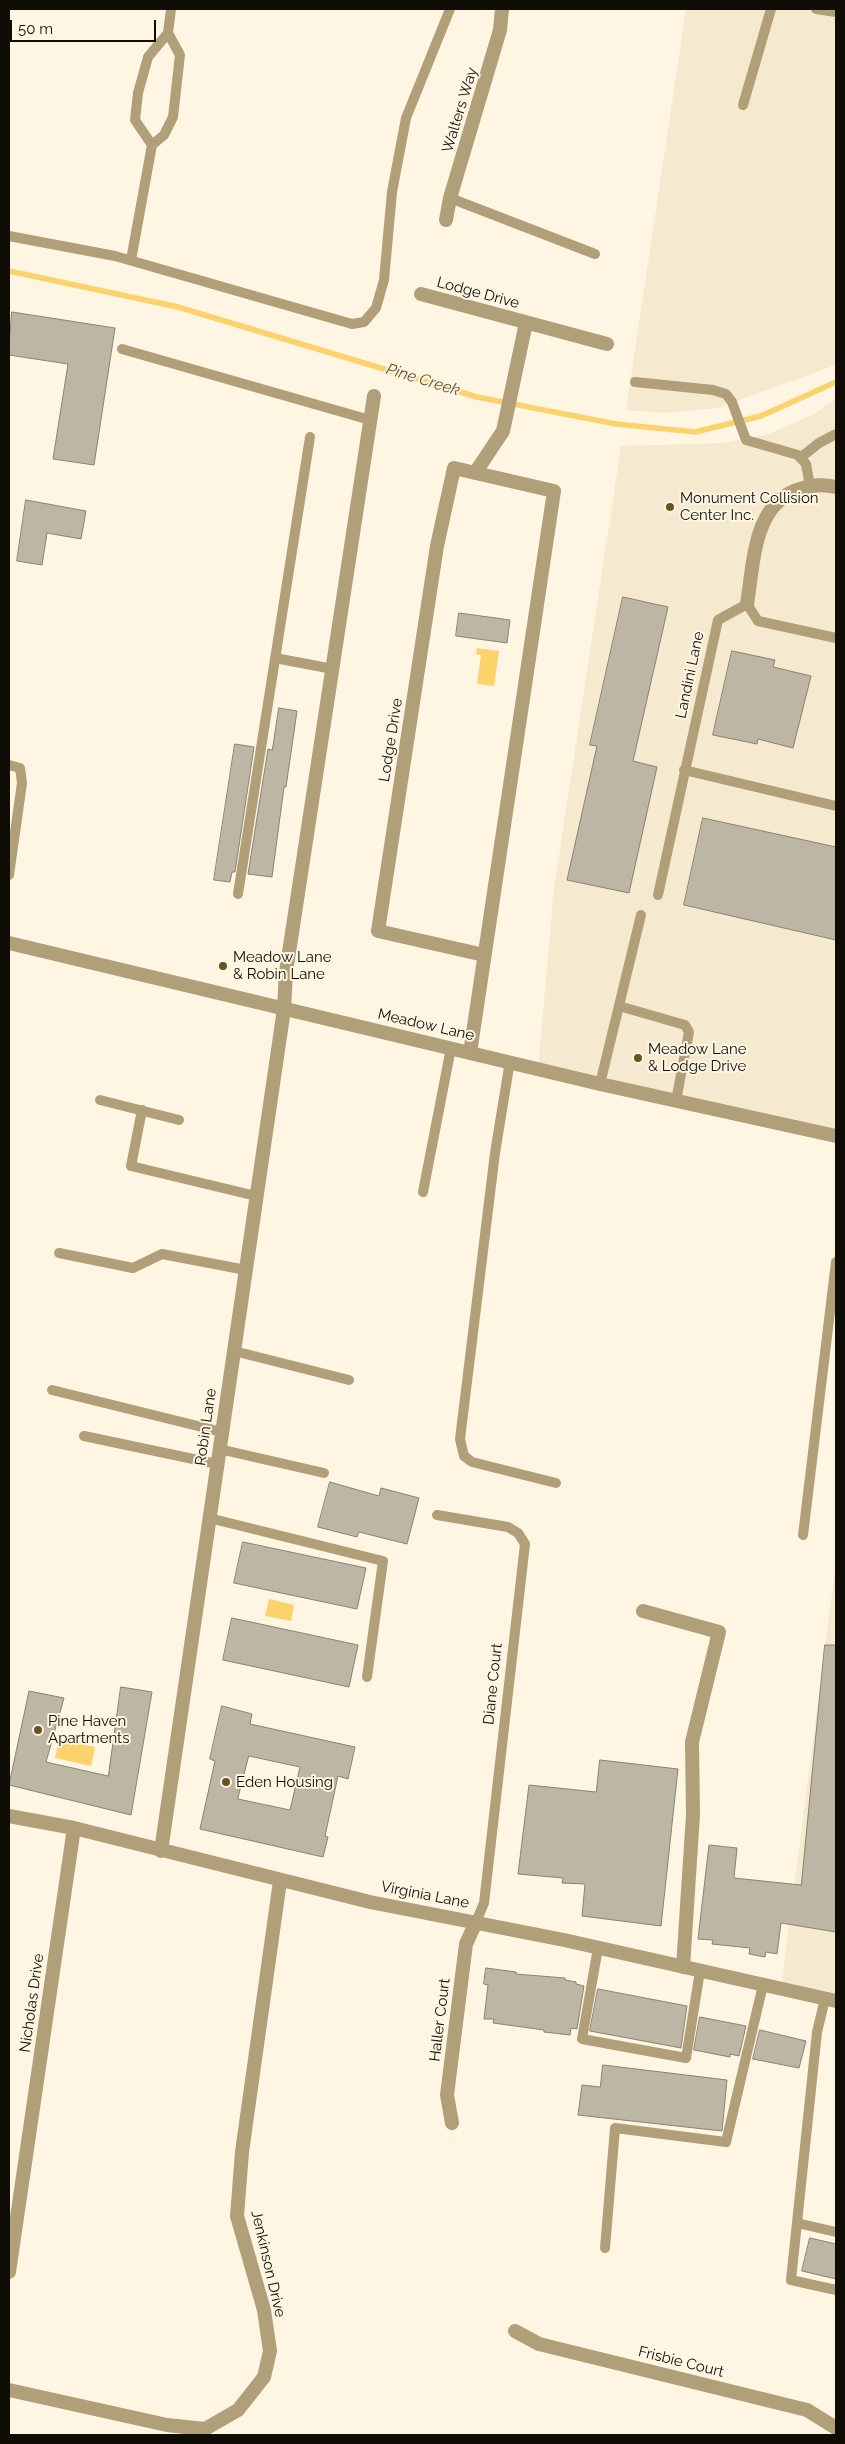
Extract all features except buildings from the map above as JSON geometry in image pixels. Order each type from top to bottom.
[{"type":"street","name":"Walters Way","points":[[446,220],[450,198],[500,30],[502,9]]},
{"type":"street","name":"Lodge Drive","points":[[421,294],[607,344]]},
{"type":"street","name":"Lodge Drive","points":[[475,473],[503,431],[526,322]]},
{"type":"street","name":"Robin Lane","points":[[161,1851],[284,1009],[286,972],[374,396]]},
{"type":"street","name":"Lodge Drive","points":[[470,1053],[554,491],[454,468],[437,546],[378,931],[484,955]]},
{"type":"street","points":[[747,604],[759,534],[769,509],[790,491],[820,483],[836,487]]},
{"type":"street","name":"Meadow Lane","points":[[9,943],[600,1084],[836,1136]]},
{"type":"street","points":[[643,1611],[719,1632],[692,1742],[693,1815],[683,1967]]},
{"type":"street","name":"Virginia Lane","points":[[9,1816],[74,1828],[370,1902],[476,1922],[830,2000]]},
{"type":"street","name":"Nicholas Drive","points":[[9,2272],[74,1828]]},
{"type":"street","name":"Jenkinson Drive","points":[[9,2390],[167,2424],[205,2429],[238,2410],[264,2377],[270,2351],[264,2310],[237,2216],[242,2152],[280,1881]]},
{"type":"street","name":"Haller Court","points":[[452,2123],[447,2095],[466,1944],[476,1922]]},
{"type":"street","name":"Frisbie Court","points":[[515,2331],[539,2344],[807,2410],[836,2428]]},
{"type":"lane","points":[[152,145],[135,120],[138,93],[148,57],[168,33],[172,9]]},
{"type":"lane","points":[[9,236],[131,260],[352,324],[364,322],[376,308],[384,280],[392,192],[406,118],[450,9]]},
{"type":"lane","points":[[743,105],[771,9]]},
{"type":"lane","points":[[816,9],[836,12]]},
{"type":"lane","points":[[131,260],[152,145],[164,135],[173,117],[180,55],[168,33]]},
{"type":"lane","points":[[450,198],[595,254]]},
{"type":"lane","points":[[122,349],[370,420]]},
{"type":"lane","points":[[635,382],[713,390],[726,394],[732,402],[746,440],[798,455],[806,464],[810,486]]},
{"type":"lane","points":[[800,458],[819,443],[836,434]]},
{"type":"lane","points":[[238,894],[310,437]]},
{"type":"lane","points":[[747,604],[758,621],[836,638]]},
{"type":"lane","name":"Landini Lane","points":[[658,894],[718,620],[747,604]]},
{"type":"lane","points":[[275,658],[333,669]]},
{"type":"lane","points":[[9,765],[20,768],[22,783],[9,875]]},
{"type":"lane","points":[[684,770],[836,806]]},
{"type":"lane","points":[[600,1084],[641,915]]},
{"type":"lane","points":[[619,1006],[685,1025],[689,1032],[676,1101]]},
{"type":"lane","points":[[423,1192],[451,1048]]},
{"type":"lane","points":[[510,1061],[495,1153],[460,1439],[464,1456],[472,1462],[556,1483]]},
{"type":"lane","points":[[100,1100],[178,1120]]},
{"type":"lane","points":[[142,1110],[131,1166],[256,1196]]},
{"type":"lane","points":[[59,1253],[133,1268],[162,1254],[246,1270]]},
{"type":"lane","points":[[803,1536],[836,1262]]},
{"type":"lane","points":[[234,1351],[349,1380]]},
{"type":"lane","points":[[52,1390],[222,1432]]},
{"type":"lane","points":[[84,1436],[217,1464]]},
{"type":"lane","points":[[219,1449],[324,1473]]},
{"type":"lane","name":"Diane Court","points":[[437,1515],[508,1527],[518,1533],[525,1544],[484,1903],[476,1922]]},
{"type":"lane","points":[[210,1518],[384,1561],[367,1677]]},
{"type":"lane","points":[[598,1948],[582,2039],[686,2058],[700,1971]]},
{"type":"lane","points":[[606,2248],[615,2128],[726,2142],[762,1985]]},
{"type":"lane","points":[[830,2000],[817,2032],[791,2280],[836,2290]]},
{"type":"lane","points":[[797,2223],[836,2232]]},
{"type":"shaded area","points":[[686,9],[836,9],[836,363],[833,366],[718,408],[664,413],[626,410]]},
{"type":"shaded area","points":[[836,399],[836,1136],[538,1069],[554,889],[621,446],[723,443],[768,434],[812,415]]},
{"type":"shaded area","points":[[477,648],[499,651],[494,686],[477,684],[481,655],[476,654]]},
{"type":"shaded area","points":[[836,1562],[836,2001],[781,1989]]},
{"type":"shaded area","points":[[269,1599],[294,1605],[291,1621],[265,1616]]},
{"type":"shaded area","points":[[59,1740],[95,1747],[91,1766],[55,1758]]},
{"type":"waterway","name":"Pine Creek","points":[[9,271],[178,307],[477,397],[616,424],[695,432],[761,416],[836,382]]},
{"type":"place","name":"Monument Collision Center Inc.","points":[[670,507]]},
{"type":"place","name":"Meadow Lane & Robin Lane","points":[[223,966]]},
{"type":"place","name":"Meadow Lane & Lodge Drive","points":[[638,1058]]},
{"type":"place","name":"Pine Haven Apartments","points":[[38,1730]]},
{"type":"place","name":"Eden Housing","points":[[226,1782]]}]
